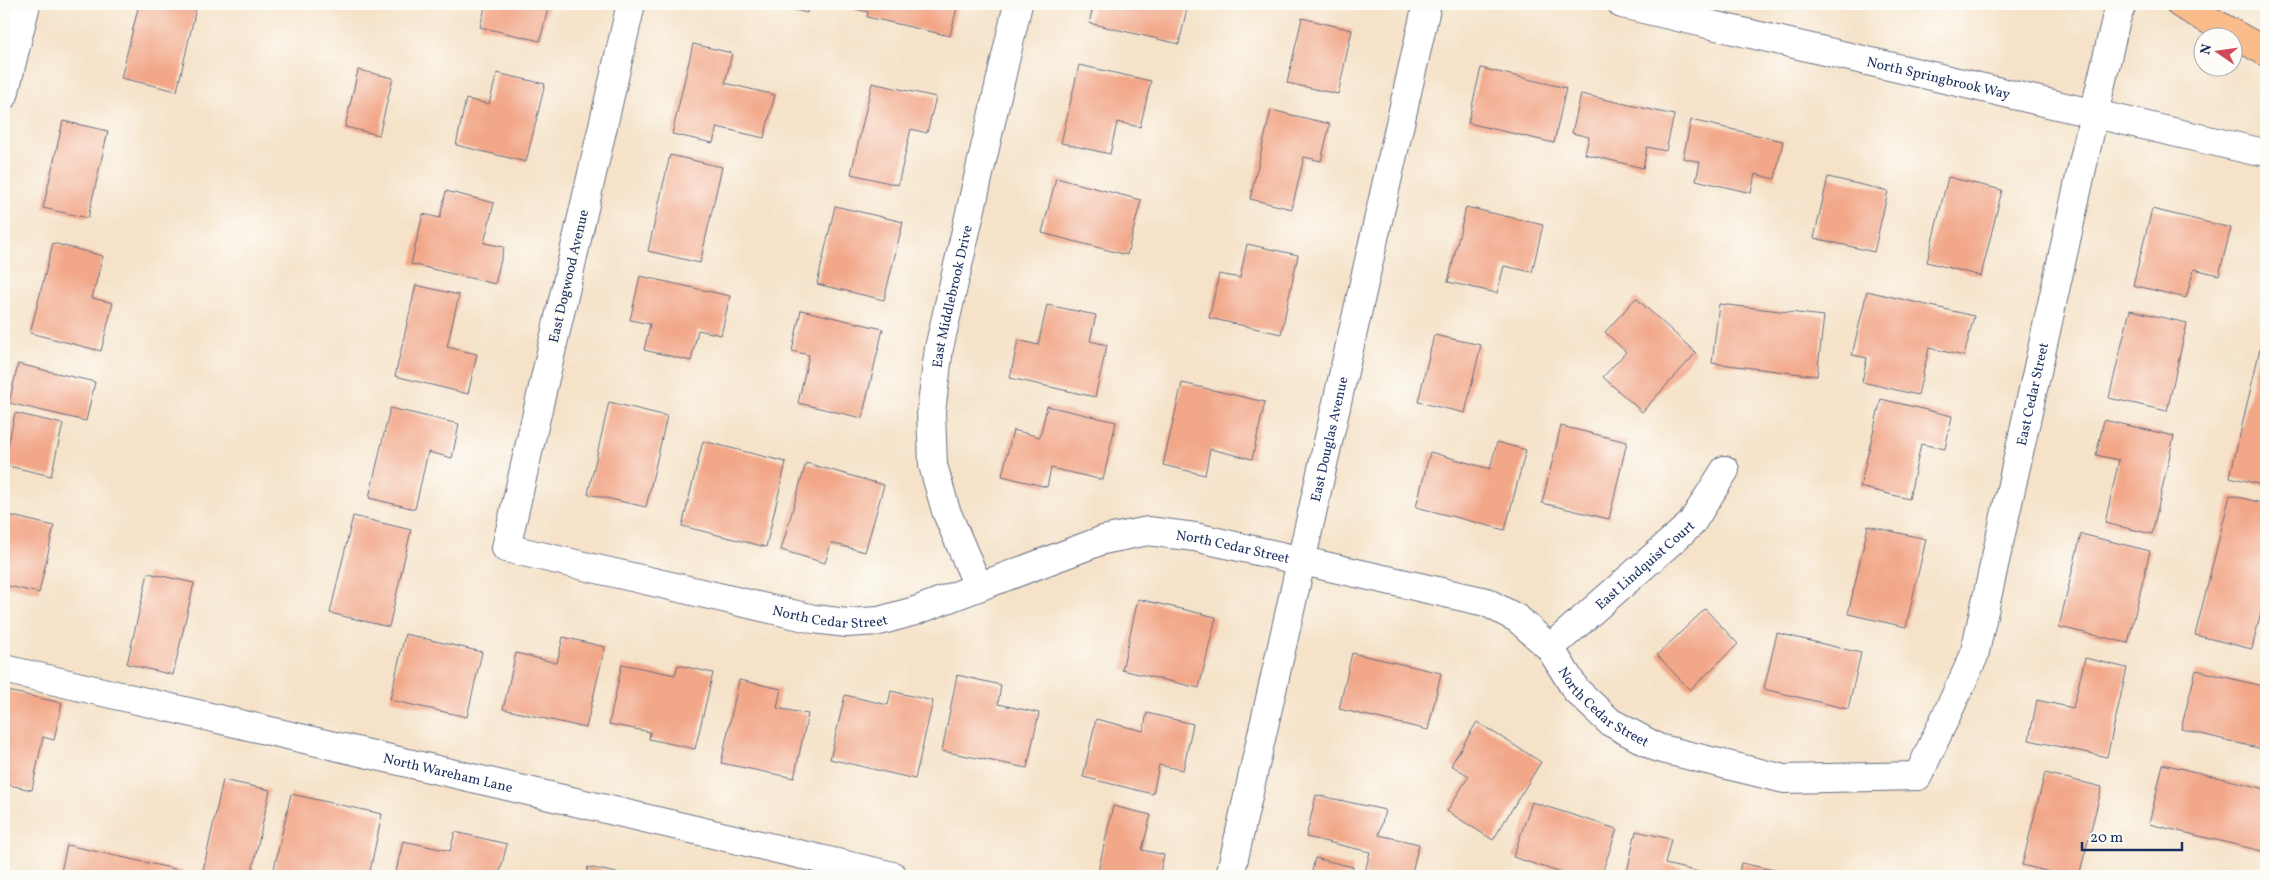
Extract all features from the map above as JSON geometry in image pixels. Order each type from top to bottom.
[{"type":"main road","points":[[2180,4],[2266,52]]},
{"type":"street","points":[[4,96],[26,4]]},
{"type":"street","name":"East Dogwood Avenue","points":[[506,548],[631,4]]},
{"type":"street","name":"East Middlebrook Drive","points":[[978,586],[946,511],[933,466],[931,412],[939,348],[1018,4]]},
{"type":"street","name":"East Douglas Avenue","points":[[1230,876],[1427,4]]},
{"type":"street","name":"North Springbrook Way","points":[[1622,4],[2255,151]]},
{"type":"street","name":"East Cedar Street","points":[[1918,776],[1974,656],[2094,114],[2116,19],[2122,4]]},
{"type":"street","name":"East Lindquist Court","points":[[1550,648],[1691,524],[1725,470]]},
{"type":"street","name":"North Cedar Street","points":[[506,548],[814,619],[847,623],[879,620],[915,611],[1103,540],[1148,532],[1195,537],[1486,602],[1518,620],[1550,648],[1576,690],[1610,722],[1658,748],[1784,779],[1918,776]]},
{"type":"street","name":"North Wareham Lane","points":[[4,669],[893,876]]},
{"type":"building","points":[[139,4],[197,4],[177,91],[121,78]]},
{"type":"building","points":[[486,4],[549,4],[540,41],[480,27]]},
{"type":"building","points":[[770,4],[809,4],[807,13]]},
{"type":"building","points":[[851,4],[958,4],[950,36],[867,17],[868,12],[850,8]]},
{"type":"building","points":[[1094,4],[1188,4],[1179,44],[1089,23]]},
{"type":"building","points":[[1302,18],[1352,30],[1338,94],[1287,83]]},
{"type":"building","points":[[693,44],[732,53],[725,83],[775,95],[764,138],[717,127],[713,143],[672,134]]},
{"type":"building","points":[[1079,65],[1151,81],[1140,127],[1117,122],[1110,154],[1061,143]]},
{"type":"building","points":[[1481,68],[1566,88],[1554,143],[1468,123]]},
{"type":"building","points":[[358,70],[393,78],[379,135],[345,127]]},
{"type":"building","points":[[497,73],[545,84],[526,162],[456,145],[466,99],[489,104]]},
{"type":"building","points":[[872,83],[936,97],[927,133],[911,129],[898,185],[851,174]]},
{"type":"building","points":[[1581,94],[1674,115],[1666,151],[1647,147],[1643,168],[1585,154],[1589,137],[1572,133]]},
{"type":"building","points":[[1271,110],[1330,124],[1321,161],[1304,157],[1292,209],[1250,199]]},
{"type":"building","points":[[1691,120],[1783,141],[1775,179],[1755,174],[1751,193],[1696,180],[1700,162],[1683,158]]},
{"type":"building","points":[[63,121],[108,131],[88,218],[43,208]]},
{"type":"building","points":[[670,155],[722,167],[700,263],[648,251]]},
{"type":"building","points":[[1828,177],[1888,191],[1874,252],[1814,238]]},
{"type":"building","points":[[1948,177],[2002,190],[1981,276],[1927,262]]},
{"type":"building","points":[[1056,178],[1141,200],[1127,255],[1042,233]]},
{"type":"building","points":[[446,191],[494,203],[484,243],[504,247],[495,284],[411,264],[423,214],[440,218]]},
{"type":"building","points":[[835,206],[903,222],[884,300],[817,284]]},
{"type":"building","points":[[1466,207],[1543,225],[1532,272],[1504,266],[1497,293],[1448,282]]},
{"type":"building","points":[[2152,209],[2231,228],[2219,275],[2194,269],[2186,298],[2133,285]]},
{"type":"building","points":[[53,243],[103,256],[92,298],[113,303],[101,351],[30,333]]},
{"type":"building","points":[[1247,244],[1298,255],[1281,334],[1209,318],[1219,274],[1240,278]]},
{"type":"building","points":[[640,276],[730,296],[721,335],[698,330],[691,361],[644,350],[650,324],[630,320]]},
{"type":"building","points":[[416,285],[459,295],[447,347],[477,354],[468,394],[395,376]]},
{"type":"building","points":[[1867,291],[1974,316],[1964,356],[1929,348],[1918,395],[1862,382],[1867,358],[1852,355]]},
{"type":"building","points":[[1636,298],[1696,353],[1642,412],[1603,377],[1626,352],[1605,332]]},
{"type":"building","points":[[1719,304],[1824,316],[1817,376],[1712,363]]},
{"type":"building","points":[[1047,305],[1096,315],[1090,341],[1107,345],[1095,397],[1010,378],[1018,340],[1038,345]]},
{"type":"building","points":[[801,310],[883,329],[862,418],[798,403],[809,355],[792,351]]},
{"type":"building","points":[[2130,310],[2187,323],[2167,411],[2109,398]]},
{"type":"building","points":[[1434,335],[1481,345],[1465,413],[1418,402]]},
{"type":"building","points":[[2262,340],[2266,341],[2266,486],[2230,477]]},
{"type":"building","points":[[18,364],[95,382],[86,421],[9,403]]},
{"type":"building","points":[[1182,383],[1265,402],[1252,459],[1210,449],[1205,475],[1163,465]]},
{"type":"building","points":[[1881,399],[1952,416],[1945,449],[1921,444],[1909,499],[1860,487]]},
{"type":"building","points":[[609,402],[667,416],[646,507],[588,494]]},
{"type":"building","points":[[1047,406],[1116,422],[1103,480],[1051,468],[1047,487],[1002,476],[1013,430],[1040,437]]},
{"type":"building","points":[[390,408],[459,424],[452,458],[428,452],[415,509],[369,498]]},
{"type":"building","points":[[15,413],[63,424],[51,476],[4,465]]},
{"type":"building","points":[[2104,420],[2174,436],[2152,534],[2105,523],[2119,460],[2096,455]]},
{"type":"building","points":[[1561,426],[1627,442],[1609,519],[1542,503]]},
{"type":"building","points":[[703,441],[786,462],[766,547],[682,526]]},
{"type":"building","points":[[1497,442],[1526,450],[1505,530],[1416,507],[1430,452],[1490,469]]},
{"type":"building","points":[[806,463],[884,485],[865,552],[831,543],[825,563],[781,550]]},
{"type":"building","points":[[2230,495],[2266,504],[2266,591],[2252,649],[2195,635]]},
{"type":"building","points":[[4,514],[54,526],[39,593],[4,585]]},
{"type":"building","points":[[353,516],[411,530],[389,627],[330,613]]},
{"type":"building","points":[[1868,526],[1926,539],[1906,627],[1848,614]]},
{"type":"building","points":[[2081,534],[2150,551],[2128,643],[2059,627]]},
{"type":"building","points":[[148,573],[194,583],[173,675],[127,664]]},
{"type":"building","points":[[1138,599],[1216,617],[1199,688],[1122,670]]},
{"type":"building","points":[[1705,609],[1738,644],[1690,690],[1657,655]]},
{"type":"building","points":[[1777,633],[1861,653],[1848,709],[1764,689]]},
{"type":"building","points":[[405,634],[482,652],[467,717],[390,700]]},
{"type":"building","points":[[563,637],[605,647],[586,728],[503,709],[516,653],[557,663]]},
{"type":"building","points":[[1352,653],[1441,673],[1428,730],[1339,709]]},
{"type":"building","points":[[2085,658],[2127,668],[2107,757],[2029,740],[2037,700],[2073,708]]},
{"type":"building","points":[[622,664],[675,675],[678,665],[713,673],[695,749],[649,739],[650,732],[609,724]]},
{"type":"building","points":[[2196,670],[2266,687],[2266,750],[2181,729]]},
{"type":"building","points":[[957,675],[1001,685],[998,704],[1039,713],[1027,768],[942,751]]},
{"type":"building","points":[[739,680],[781,689],[777,708],[808,714],[794,778],[721,763]]},
{"type":"building","points":[[8,691],[62,703],[54,740],[43,737],[32,790],[9,785],[5,806],[4,713]]},
{"type":"building","points":[[891,691],[933,701],[915,779],[830,759],[845,695],[888,705]]},
{"type":"building","points":[[1147,713],[1193,724],[1183,770],[1159,765],[1153,794],[1083,777],[1096,719],[1143,731]]},
{"type":"building","points":[[1477,722],[1541,762],[1493,840],[1447,811],[1469,776],[1451,765]]},
{"type":"building","points":[[2163,764],[2266,789],[2266,852],[2149,824]]},
{"type":"building","points":[[2045,773],[2102,787],[2079,876],[2065,876],[2022,865]]},
{"type":"building","points":[[223,780],[270,790],[251,876],[60,876],[67,845],[202,875]]},
{"type":"building","points":[[291,794],[382,814],[369,876],[290,876],[273,873]]},
{"type":"building","points":[[1316,795],[1385,810],[1379,835],[1419,844],[1411,876],[1364,876],[1370,852],[1306,837]]},
{"type":"building","points":[[1532,802],[1617,829],[1601,876],[1571,876],[1513,857]]},
{"type":"building","points":[[1113,806],[1151,815],[1142,850],[1164,855],[1159,876],[1097,876]]},
{"type":"building","points":[[1636,831],[1671,839],[1665,864],[1716,876],[1626,876]]},
{"type":"building","points":[[455,832],[507,844],[499,876],[395,876],[403,841],[450,851]]},
{"type":"building","points":[[1315,858],[1353,867],[1351,876],[1311,876]]},
{"type":"building","points":[[1741,863],[1797,875],[1797,876],[1738,876]]},
{"type":"building","points":[[588,867],[626,875],[626,876],[586,876]]}]
